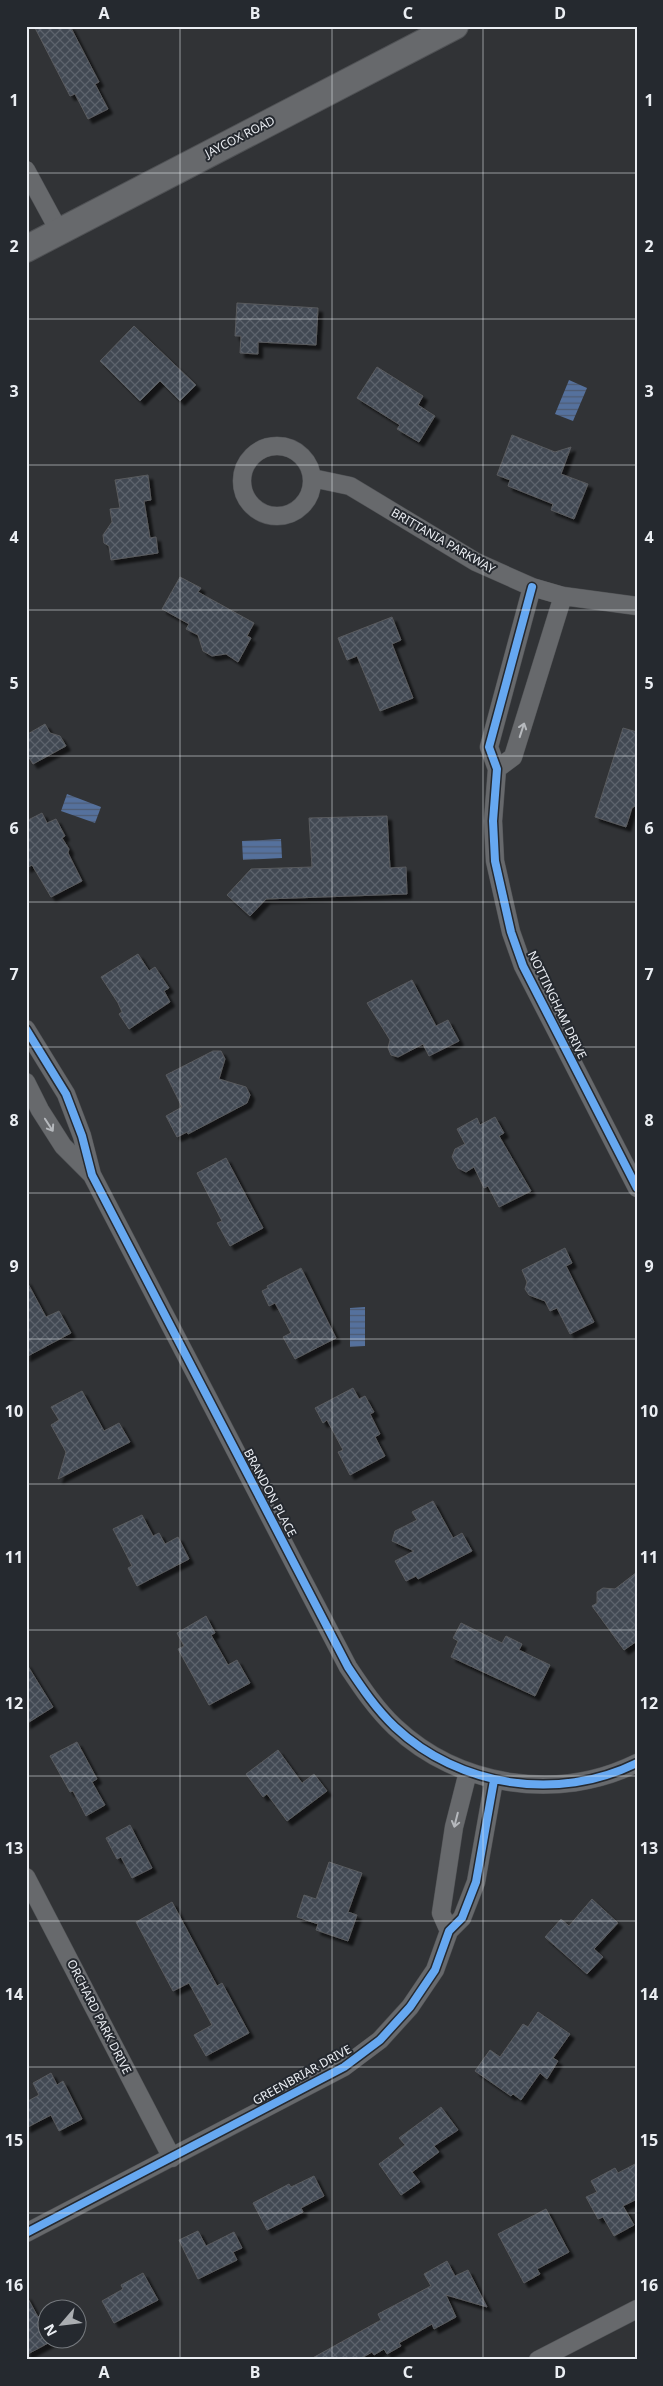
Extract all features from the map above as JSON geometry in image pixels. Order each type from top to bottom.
[{"type":"street","name":"JAYCOX ROAD","points":[[26,249],[455,26]]},
{"type":"street","points":[[26,170],[59,231]]},
{"type":"street","points":[[274,445],[283,446],[300,454],[311,469],[312,478],[312,487],[304,504],[297,510],[280,516],[262,513],[254,508],[244,493],[242,484],[242,475],[250,458],[256,452],[274,445]]},
{"type":"street","name":"BRITTANIA PARKWAY","points":[[312,478],[350,486],[476,562],[532,587],[563,596],[637,606]]},
{"type":"street","name":"NOTTINGHAM DRIVE","points":[[532,587],[489,747],[497,769],[493,821],[495,860],[511,932],[538,998],[637,1188]]},
{"type":"street","points":[[497,769],[513,757],[563,596]]},
{"type":"street","name":"BRANDON PLACE","points":[[26,1029],[66,1094],[82,1136],[92,1175],[348,1667],[369,1699],[395,1728],[426,1750],[468,1772],[494,1780],[534,1784],[572,1783],[610,1775],[637,1763]]},
{"type":"street","name":"BRANDON PLACE","points":[[26,1082],[40,1110],[62,1146],[92,1175]]},
{"type":"street","points":[[449,1931],[441,1913],[454,1827],[468,1772]]},
{"type":"street","name":"GREENBRIAR DRIVE","points":[[26,2233],[344,2067],[374,2045],[396,2024],[423,1989],[434,1970],[449,1931],[462,1918],[476,1882],[494,1780]]},
{"type":"street","name":"ORCHARD PARK DRIVE","points":[[26,1877],[172,2158]]},
{"type":"street","points":[[538,2360],[637,2309]]},
{"type":"water","points":[[569,380],[587,388],[573,421],[555,414]]},
{"type":"water","points":[[67,794],[101,807],[95,823],[61,811]]},
{"type":"water","points":[[281,839],[282,858],[243,860],[242,841]]},
{"type":"water","points":[[365,1307],[365,1346],[350,1347],[350,1308]]},
{"type":"building","points":[[34,26],[70,26],[99,82],[95,84],[108,109],[88,119],[75,94],[70,96]]},
{"type":"building","points":[[237,303],[318,308],[316,345],[258,342],[258,354],[240,353],[241,336],[235,336]]},
{"type":"building","points":[[134,326],[196,385],[180,401],[160,381],[140,401],[100,361]]},
{"type":"building","points":[[377,367],[423,396],[418,405],[435,416],[419,442],[397,429],[400,425],[357,398]]},
{"type":"building","points":[[512,435],[555,452],[571,447],[561,474],[588,484],[574,519],[551,510],[553,504],[508,486],[510,480],[497,475]]},
{"type":"building","points":[[148,475],[151,500],[144,501],[150,538],[156,537],[158,553],[111,560],[109,546],[104,543],[103,535],[112,522],[110,509],[120,508],[115,480]]},
{"type":"building","points":[[180,577],[201,588],[198,592],[254,623],[247,636],[251,638],[238,662],[226,654],[212,656],[203,651],[198,635],[186,629],[189,624],[162,609]]},
{"type":"building","points":[[392,617],[401,640],[392,644],[413,698],[380,711],[357,656],[347,660],[338,638]]},
{"type":"building","points":[[45,724],[50,733],[60,736],[66,746],[33,764],[26,753],[26,735]]},
{"type":"building","points":[[623,728],[637,732],[637,805],[632,808],[626,827],[595,817]]},
{"type":"building","points":[[42,813],[47,823],[56,819],[65,836],[62,838],[69,849],[68,853],[82,881],[51,897],[32,865],[26,868],[26,821]]},
{"type":"building","points":[[387,816],[390,868],[406,867],[407,894],[266,899],[250,916],[227,895],[251,869],[312,867],[309,818]]},
{"type":"building","points":[[138,954],[149,971],[155,967],[169,988],[164,991],[170,1002],[129,1029],[119,1014],[122,1012],[118,1003],[101,977]]},
{"type":"building","points":[[412,980],[436,1026],[448,1020],[459,1041],[429,1056],[423,1044],[398,1057],[391,1055],[388,1048],[390,1040],[367,1003]]},
{"type":"building","points":[[213,1051],[221,1051],[225,1059],[219,1079],[246,1087],[250,1095],[247,1103],[188,1134],[187,1132],[177,1137],[166,1116],[182,1107],[166,1075]]},
{"type":"building","points":[[495,1117],[504,1133],[499,1136],[531,1191],[499,1207],[488,1186],[484,1188],[474,1167],[466,1172],[458,1168],[452,1157],[455,1149],[465,1144],[457,1129],[477,1118],[480,1125]]},
{"type":"building","points":[[226,1158],[263,1228],[230,1246],[217,1223],[222,1221],[197,1173]]},
{"type":"building","points":[[565,1248],[572,1263],[566,1266],[594,1322],[570,1334],[557,1308],[550,1311],[545,1301],[529,1295],[525,1289],[527,1282],[522,1270]]},
{"type":"building","points":[[301,1268],[336,1338],[295,1359],[283,1337],[291,1333],[275,1303],[269,1306],[262,1291],[268,1288],[267,1286]]},
{"type":"building","points":[[26,1280],[46,1317],[59,1311],[71,1333],[26,1357]]},
{"type":"building","points":[[353,1388],[359,1399],[365,1396],[374,1412],[370,1414],[380,1434],[375,1437],[385,1456],[350,1475],[338,1452],[343,1450],[327,1420],[323,1423],[315,1408]]},
{"type":"building","points":[[82,1391],[104,1431],[119,1423],[130,1442],[58,1479],[66,1452],[51,1425],[59,1420],[51,1407]]},
{"type":"building","points":[[433,1501],[453,1538],[462,1533],[472,1551],[418,1579],[416,1576],[406,1581],[395,1561],[414,1551],[392,1541],[395,1531],[417,1520],[412,1512]]},
{"type":"building","points":[[142,1515],[153,1536],[159,1533],[165,1544],[178,1537],[189,1559],[137,1586],[128,1568],[132,1566],[113,1529]]},
{"type":"building","points":[[637,1572],[637,1641],[624,1650],[592,1606],[597,1603],[597,1592],[603,1588],[615,1589]]},
{"type":"building","points":[[206,1616],[215,1633],[211,1635],[228,1665],[237,1660],[250,1683],[209,1705],[178,1649],[184,1646],[177,1633]]},
{"type":"building","points":[[461,1623],[502,1643],[506,1636],[522,1644],[519,1650],[550,1665],[535,1696],[451,1657],[458,1641],[453,1638]]},
{"type":"building","points":[[26,1663],[53,1707],[26,1724]]},
{"type":"building","points":[[77,1742],[97,1779],[92,1782],[105,1805],[86,1816],[73,1791],[70,1792],[50,1756]]},
{"type":"building","points":[[278,1750],[302,1783],[314,1774],[327,1791],[287,1821],[267,1794],[263,1797],[246,1774]]},
{"type":"building","points":[[130,1825],[152,1868],[132,1878],[121,1857],[117,1859],[106,1838]]},
{"type":"building","points":[[329,1862],[362,1873],[348,1912],[357,1915],[348,1941],[316,1930],[318,1924],[297,1917],[304,1895],[316,1899]]},
{"type":"building","points":[[592,1899],[618,1923],[594,1949],[603,1957],[587,1974],[545,1937],[561,1919],[569,1926]]},
{"type":"building","points":[[172,1902],[217,1986],[222,1983],[249,2033],[206,2056],[194,2035],[212,2025],[189,1983],[173,1991],[136,1922]]},
{"type":"building","points":[[538,2012],[570,2034],[553,2058],[558,2061],[547,2079],[540,2073],[521,2100],[513,2094],[511,2096],[475,2071],[490,2050],[500,2057],[523,2024],[528,2027]]},
{"type":"building","points":[[51,2073],[57,2085],[63,2081],[82,2119],[59,2131],[51,2115],[26,2128],[26,2102],[39,2095],[33,2083]]},
{"type":"building","points":[[441,2107],[458,2130],[434,2146],[439,2152],[412,2172],[420,2182],[401,2195],[379,2164],[405,2145],[399,2138]]},
{"type":"building","points":[[637,2163],[637,2199],[623,2206],[634,2225],[614,2236],[603,2217],[598,2219],[586,2197],[597,2192],[591,2181],[615,2168],[618,2173]]},
{"type":"building","points":[[314,2176],[324,2196],[301,2208],[303,2212],[267,2230],[253,2203],[289,2184],[291,2187]]},
{"type":"building","points":[[546,2209],[569,2252],[537,2269],[540,2274],[524,2283],[498,2234]]},
{"type":"building","points":[[198,2231],[206,2246],[234,2232],[242,2248],[233,2252],[237,2260],[198,2279],[179,2240]]},
{"type":"building","points":[[447,2261],[455,2276],[468,2270],[487,2307],[446,2295],[456,2317],[434,2329],[432,2324],[399,2343],[401,2346],[387,2354],[384,2349],[374,2355],[372,2352],[358,2360],[309,2360],[381,2320],[378,2314],[431,2286],[424,2274]]},
{"type":"building","points":[[143,2273],[158,2300],[114,2323],[102,2301],[123,2289],[121,2285]]},
{"type":"building","points":[[26,2295],[38,2317],[39,2348],[26,2355]]},
{"type":"cycle path","points":[[532,587],[489,747],[497,769],[493,821],[495,861],[511,932],[523,966],[637,1188]]},
{"type":"cycle path","points":[[26,1029],[66,1094],[82,1136],[92,1175],[348,1667],[375,1706],[395,1727],[421,1747],[449,1763],[479,1775],[510,1782],[543,1785],[575,1782],[607,1775],[637,1763]]},
{"type":"cycle path","points":[[26,2233],[344,2067],[380,2040],[410,2007],[435,1970],[449,1931],[462,1918],[476,1882],[494,1780]]}]
